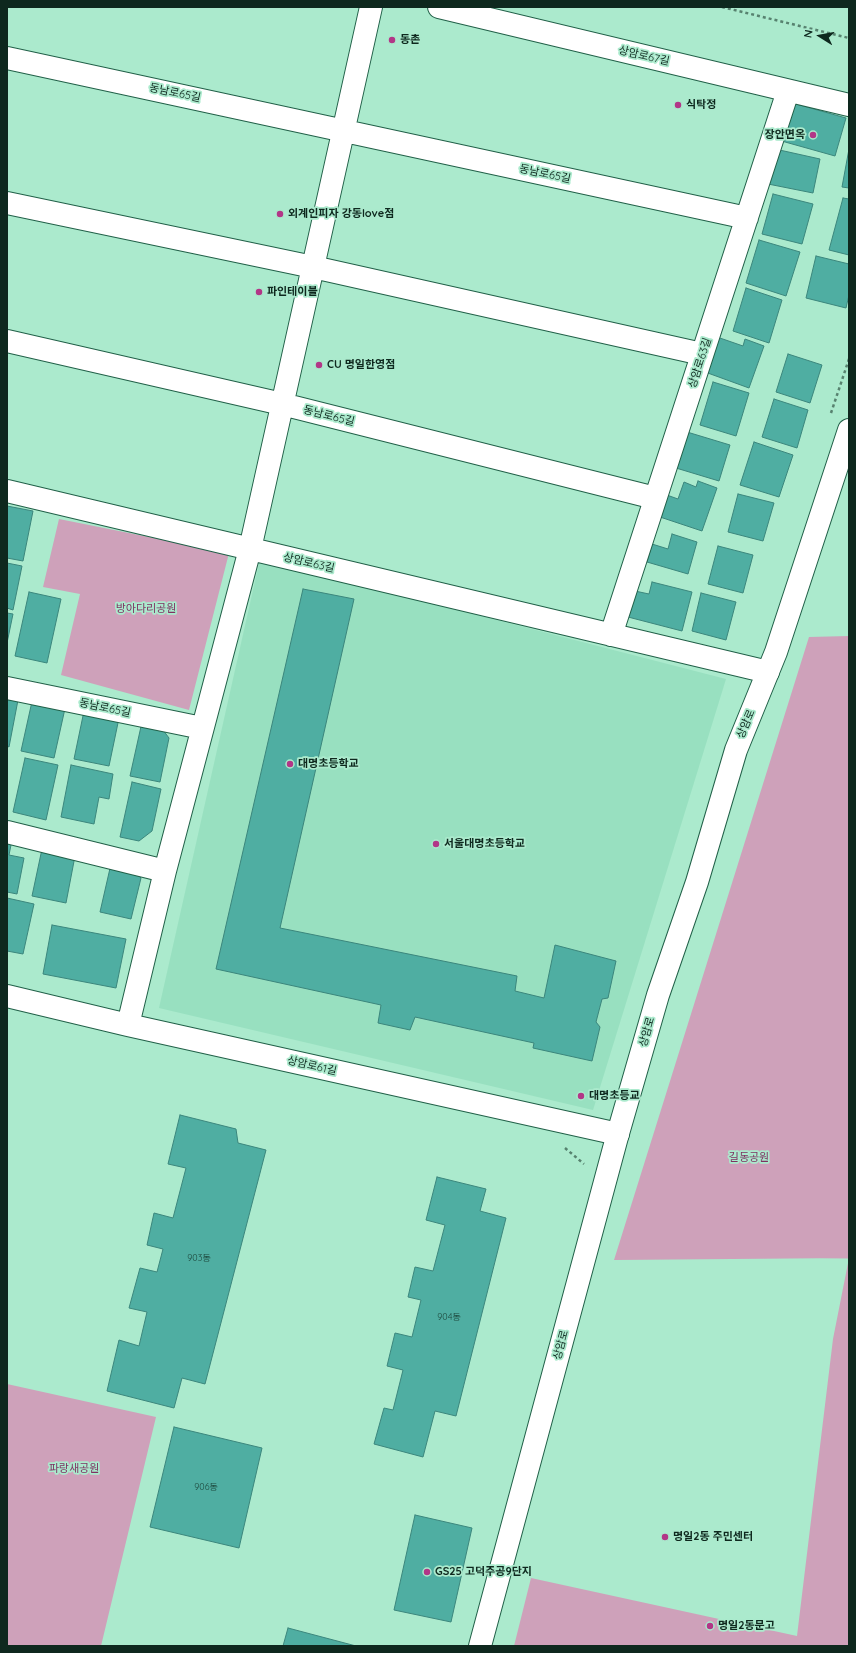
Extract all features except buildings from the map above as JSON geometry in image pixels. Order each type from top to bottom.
[{"type":"street","points":[[128,1025],[165,871],[250,549],[371,7]]},
{"type":"street","name":"상암로67길","points":[[439,7],[849,105]]},
{"type":"street","name":"동남로65길","points":[[7,58],[344,129],[746,218]]},
{"type":"street","name":"상암로63길","points":[[611,635],[788,91]]},
{"type":"street","points":[[7,203],[313,267],[702,354]]},
{"type":"street","name":"동남로65길","points":[[7,341],[282,404],[656,498]]},
{"type":"street","name":"상암로","points":[[480,1646],[618,1134],[658,995],[697,882],[736,750],[768,672],[849,430]]},
{"type":"street","name":"상암로63길","points":[[7,491],[768,672]]},
{"type":"street","name":"동남로65길","points":[[7,688],[202,728]]},
{"type":"street","points":[[7,832],[165,871]]},
{"type":"street","name":"상암로61길","points":[[7,996],[128,1025],[618,1134]]},
{"type":"path","points":[[722,7],[849,38]]},
{"type":"shaded area","name":"서울대명초등학교","points":[[260,559],[726,679],[593,1110],[159,1008]]},
{"type":"green space","name":"방아다리공원","points":[[59,519],[229,553],[189,710],[61,675],[80,594],[43,587]]},
{"type":"green space","name":"길동공원","points":[[849,636],[849,1258],[614,1260],[809,637]]},
{"type":"green space","points":[[849,1258],[849,1646],[514,1646],[531,1578],[797,1636],[833,1339]]},
{"type":"green space","name":"파랑새공원","points":[[7,1384],[156,1417],[101,1646],[7,1646]]},
{"type":"place","name":"동촌","points":[[392,40]]},
{"type":"place","name":"식탁정","points":[[678,105]]},
{"type":"place","name":"장안면옥","points":[[813,135]]},
{"type":"place","name":"외계인피자 강동love점","points":[[280,214]]},
{"type":"place","name":"파인테이블","points":[[259,292]]},
{"type":"place","name":"CU 명일한영점","points":[[319,365]]},
{"type":"place","name":"대명초등학교","points":[[290,764]]},
{"type":"place","name":"서울대명초등학교","points":[[436,844]]},
{"type":"place","name":"대명초등교","points":[[581,1096]]},
{"type":"place","name":"명일2동 주민센터","points":[[665,1537]]},
{"type":"place","name":"GS25 고덕주공9단지","points":[[427,1572]]},
{"type":"place","name":"명일2동문고","points":[[710,1626]]}]
